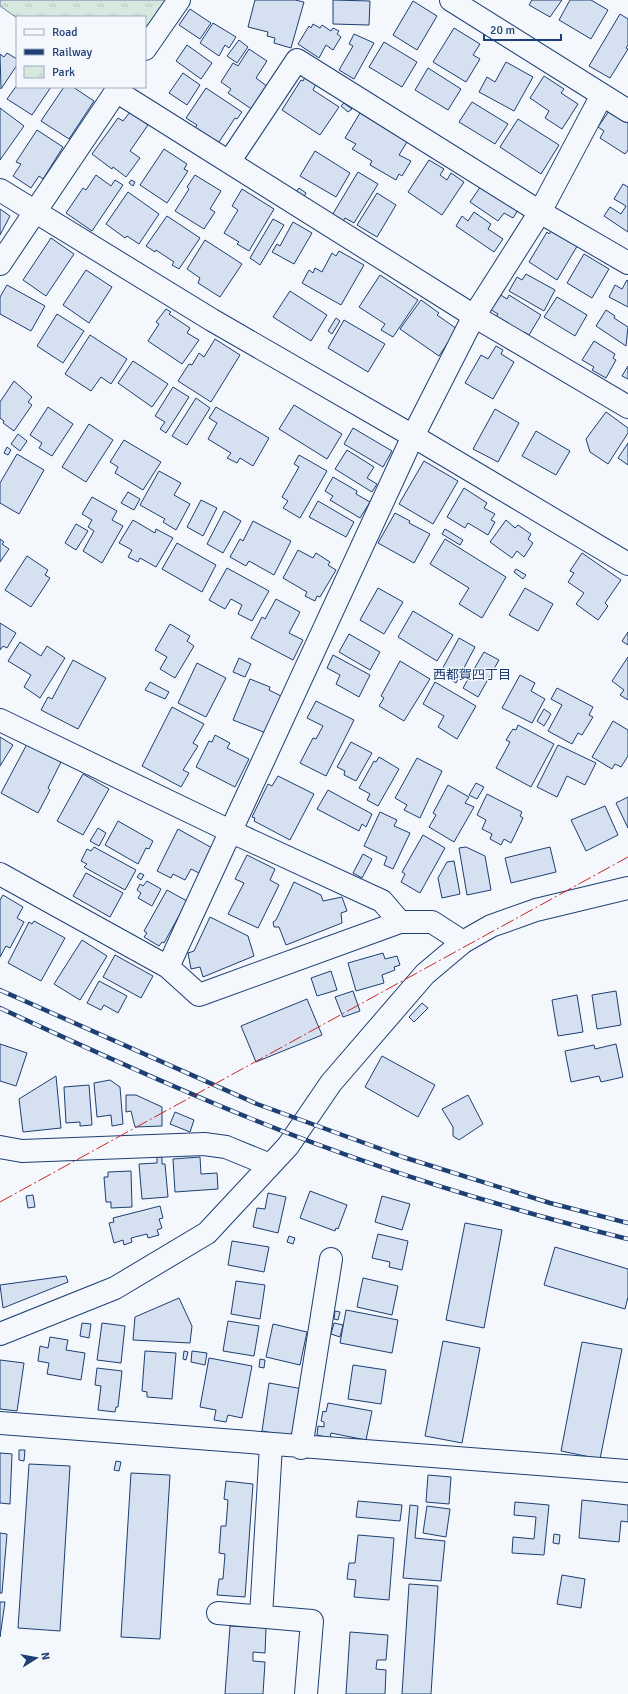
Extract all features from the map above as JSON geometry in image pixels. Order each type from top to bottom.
[{"type":"street","points":[[146,48],[179,0]]},
{"type":"street","points":[[451,0],[628,111]]},
{"type":"street","points":[[229,162],[298,60],[540,212],[628,263]]},
{"type":"street","points":[[0,264],[117,89],[229,162],[474,316],[628,408]]},
{"type":"street","points":[[168,967],[232,832],[414,436],[474,316],[540,212],[602,95]]},
{"type":"street","points":[[0,190],[212,320],[414,436],[628,564]]},
{"type":"street","points":[[0,720],[232,832],[382,901],[400,922]]},
{"type":"street","points":[[0,874],[168,967],[199,995],[400,922],[432,922],[463,942]]},
{"type":"street","points":[[0,1334],[115,1288],[207,1233],[296,1136],[331,1083],[425,974],[463,942],[491,926],[536,910],[628,888]]},
{"type":"street","points":[[0,1147],[22,1150],[204,1144],[226,1147],[270,1165]]},
{"type":"street","points":[[301,1448],[331,1259]]},
{"type":"street","points":[[0,1423],[301,1448],[628,1472]]},
{"type":"street","points":[[261,1616],[271,1445]]},
{"type":"street","points":[[218,1613],[312,1621],[306,1694]]},
{"type":"green space","points":[[0,0],[168,0],[146,32],[146,16],[16,16],[16,17],[0,6]]},
{"type":"building","points":[[255,0],[295,0],[304,2],[291,48],[274,43],[275,38],[267,36],[268,32],[248,27]]},
{"type":"building","points":[[333,0],[370,1],[369,25],[333,24]]},
{"type":"building","points":[[532,0],[562,0],[550,17],[529,5]]},
{"type":"building","points":[[570,0],[591,0],[608,10],[591,39],[559,20]]},
{"type":"building","points":[[413,1],[437,16],[417,50],[393,35]]},
{"type":"building","points":[[190,9],[211,23],[200,39],[179,25]]},
{"type":"building","points":[[620,14],[628,19],[628,45],[626,48],[628,49],[610,78],[589,66]]},
{"type":"building","points":[[213,23],[236,37],[229,48],[225,45],[219,56],[200,43]]},
{"type":"building","points":[[313,24],[320,28],[322,25],[331,31],[333,28],[339,31],[337,34],[341,37],[333,50],[326,45],[319,58],[298,44],[309,26],[311,28]]},
{"type":"building","points":[[454,28],[480,44],[473,55],[480,59],[466,82],[433,62]]},
{"type":"building","points":[[354,34],[374,43],[354,79],[339,70],[353,46],[349,44]]},
{"type":"building","points":[[239,40],[248,47],[237,63],[227,56]]},
{"type":"building","points":[[384,42],[417,62],[402,87],[369,67]]},
{"type":"building","points":[[187,45],[212,63],[201,79],[176,61]]},
{"type":"building","points":[[249,49],[267,61],[256,78],[268,87],[253,110],[228,93],[231,89],[221,82],[233,63],[238,66]]},
{"type":"building","points":[[7,53],[16,58],[16,66],[1,89],[0,54],[4,57]]},
{"type":"building","points":[[506,62],[533,77],[514,111],[479,92],[487,77],[495,82]]},
{"type":"building","points":[[428,68],[461,89],[448,110],[415,90]]},
{"type":"building","points":[[183,73],[200,85],[187,105],[169,93]]},
{"type":"building","points":[[544,76],[564,89],[561,93],[578,104],[562,129],[545,118],[549,111],[530,98]]},
{"type":"building","points":[[305,77],[316,84],[313,90],[339,107],[320,135],[282,110],[301,80],[303,81]]},
{"type":"building","points":[[16,86],[16,88],[50,88],[32,115],[7,99]]},
{"type":"building","points":[[63,88],[74,88],[94,101],[69,139],[41,121]]},
{"type":"building","points":[[206,88],[242,112],[237,119],[235,118],[217,145],[194,130],[197,125],[186,118]]},
{"type":"building","points":[[472,102],[508,124],[495,144],[459,122]]},
{"type":"building","points":[[344,103],[352,109],[348,112],[341,106]]},
{"type":"building","points":[[0,108],[24,126],[0,160]]},
{"type":"building","points":[[609,111],[628,123],[628,150],[625,154],[600,138],[604,131],[598,127]]},
{"type":"building","points":[[130,112],[148,125],[130,151],[140,158],[126,177],[113,167],[112,169],[92,154],[118,118],[123,121]]},
{"type":"building","points":[[360,113],[407,142],[399,155],[411,161],[402,176],[399,174],[396,180],[370,165],[372,161],[352,149],[356,144],[345,138]]},
{"type":"building","points":[[518,119],[559,145],[541,174],[500,147]]},
{"type":"building","points":[[37,130],[63,147],[43,179],[39,176],[31,188],[13,176],[21,164],[16,162]]},
{"type":"building","points":[[164,149],[187,164],[184,169],[188,171],[167,203],[140,185]]},
{"type":"building","points":[[315,151],[350,173],[336,197],[300,176]]},
{"type":"building","points":[[429,160],[444,169],[440,175],[447,180],[451,173],[464,182],[442,215],[408,192]]},
{"type":"building","points":[[358,172],[378,184],[354,223],[345,218],[342,223],[331,217]]},
{"type":"building","points":[[96,175],[111,186],[115,180],[123,185],[92,231],[66,213],[83,188],[86,190]]},
{"type":"building","points":[[195,175],[221,191],[210,209],[215,212],[204,229],[175,211],[189,189],[187,187]]},
{"type":"building","points":[[131,180],[135,182],[133,186],[129,183]]},
{"type":"building","points":[[483,183],[520,207],[513,218],[504,213],[498,221],[470,202]]},
{"type":"building","points":[[623,184],[628,187],[628,232],[604,216],[610,207],[621,214],[626,206],[614,199]]},
{"type":"building","points":[[299,188],[306,193],[302,200],[294,194]]},
{"type":"building","points":[[242,189],[274,209],[249,251],[237,244],[239,242],[224,233],[238,210],[232,206]]},
{"type":"building","points":[[128,192],[159,214],[139,244],[127,236],[125,238],[106,224]]},
{"type":"building","points":[[377,193],[396,205],[377,237],[357,225]]},
{"type":"building","points":[[0,209],[10,216],[0,235]]},
{"type":"building","points":[[474,212],[491,224],[488,229],[503,239],[494,252],[456,226],[462,216],[468,221]]},
{"type":"building","points":[[167,216],[200,238],[179,269],[172,265],[174,262],[156,250],[155,252],[146,246]]},
{"type":"building","points":[[273,219],[284,225],[260,265],[250,258]]},
{"type":"building","points":[[293,222],[312,233],[294,264],[272,252],[277,244],[280,246]]},
{"type":"building","points":[[551,231],[568,241],[570,237],[579,243],[557,280],[529,262],[547,232],[549,234]]},
{"type":"building","points":[[51,238],[74,254],[46,296],[23,280]]},
{"type":"building","points":[[205,240],[242,264],[220,297],[198,283],[200,278],[187,269]]},
{"type":"building","points":[[339,251],[364,265],[341,305],[302,283],[309,270],[313,273],[315,268],[322,272],[332,253],[336,256]]},
{"type":"building","points":[[584,254],[609,269],[592,298],[567,283]]},
{"type":"building","points":[[86,270],[112,287],[89,323],[63,305]]},
{"type":"building","points":[[526,274],[555,290],[544,311],[509,291],[517,277],[522,280]]},
{"type":"building","points":[[380,275],[418,300],[393,337],[381,330],[385,324],[359,307]]},
{"type":"building","points":[[627,280],[628,307],[609,297],[615,285],[622,289]]},
{"type":"building","points":[[7,285],[45,306],[31,331],[0,314],[0,297]]},
{"type":"building","points":[[290,291],[327,315],[311,341],[273,317]]},
{"type":"building","points":[[499,294],[507,299],[509,295],[541,315],[529,335],[524,332],[521,335],[495,319],[498,314],[490,309]]},
{"type":"building","points":[[557,297],[587,315],[575,336],[544,317]]},
{"type":"building","points":[[421,300],[439,313],[437,315],[457,329],[439,356],[400,329]]},
{"type":"building","points":[[166,309],[171,312],[169,314],[190,328],[187,333],[199,340],[182,364],[148,341],[159,324],[156,322]]},
{"type":"building","points":[[606,310],[615,316],[614,318],[628,327],[626,346],[596,326]]},
{"type":"building","points":[[57,314],[84,331],[63,363],[37,346]]},
{"type":"building","points":[[336,318],[340,321],[332,334],[328,331]]},
{"type":"building","points":[[344,320],[385,344],[368,372],[328,348]]},
{"type":"building","points":[[90,335],[127,359],[111,384],[101,377],[91,391],[65,374]]},
{"type":"building","points":[[215,339],[240,355],[211,402],[178,381],[189,364],[192,365],[199,353],[204,357]]},
{"type":"building","points":[[594,341],[615,354],[613,358],[616,360],[606,378],[592,370],[594,367],[582,360]]},
{"type":"building","points":[[496,346],[503,350],[501,354],[514,362],[493,399],[465,383],[481,355],[488,359]]},
{"type":"building","points":[[133,361],[168,384],[152,407],[118,383]]},
{"type":"building","points":[[628,366],[628,379],[622,376]]},
{"type":"building","points":[[14,381],[32,397],[28,402],[32,405],[14,431],[3,423],[4,421],[0,418],[0,402]]},
{"type":"building","points":[[173,387],[189,397],[166,433],[160,429],[165,422],[155,416]]},
{"type":"building","points":[[196,398],[210,408],[187,445],[172,436]]},
{"type":"building","points":[[294,405],[342,434],[327,459],[279,429]]},
{"type":"building","points":[[48,407],[73,424],[52,456],[39,448],[42,443],[30,435]]},
{"type":"building","points":[[216,407],[269,438],[253,466],[240,458],[237,463],[227,458],[231,453],[208,439],[217,423],[209,418]]},
{"type":"building","points":[[495,409],[519,423],[498,462],[473,449]]},
{"type":"building","points":[[606,412],[628,428],[628,433],[608,464],[590,452],[586,439]]},
{"type":"building","points":[[89,424],[113,440],[86,482],[62,467]]},
{"type":"building","points":[[353,428],[392,451],[383,467],[344,444]]},
{"type":"building","points":[[536,431],[570,451],[556,475],[522,456]]},
{"type":"building","points":[[18,434],[27,441],[20,451],[11,444]]},
{"type":"building","points":[[124,440],[161,462],[143,490],[115,473],[118,467],[110,462]]},
{"type":"building","points":[[628,443],[628,465],[618,458]]},
{"type":"building","points":[[7,447],[11,450],[8,455],[4,453]]},
{"type":"building","points":[[347,450],[374,467],[367,478],[377,484],[372,492],[335,469]]},
{"type":"building","points":[[17,454],[44,470],[19,514],[0,503],[0,483]]},
{"type":"building","points":[[299,455],[327,471],[300,518],[283,508],[288,501],[282,497],[299,467],[294,464]]},
{"type":"building","points":[[424,461],[458,481],[433,524],[399,504]]},
{"type":"building","points":[[159,471],[181,483],[174,495],[190,504],[176,530],[163,522],[165,519],[140,505]]},
{"type":"building","points":[[333,477],[357,491],[356,494],[370,502],[360,518],[330,500],[333,496],[325,491]]},
{"type":"building","points":[[464,488],[487,503],[484,508],[495,514],[491,520],[495,522],[488,535],[468,523],[465,528],[447,517]]},
{"type":"building","points":[[128,492],[140,499],[134,510],[121,503]]},
{"type":"building","points":[[92,497],[117,511],[112,520],[123,526],[102,563],[83,551],[94,531],[88,527],[92,520],[82,514]]},
{"type":"building","points":[[201,500],[217,508],[203,536],[187,527]]},
{"type":"building","points":[[318,501],[354,522],[346,537],[309,517]]},
{"type":"building","points":[[224,511],[241,521],[223,553],[207,544]]},
{"type":"building","points":[[395,513],[410,521],[409,523],[430,534],[414,563],[378,543]]},
{"type":"building","points":[[133,520],[155,533],[156,529],[173,538],[156,567],[140,558],[138,562],[128,557],[132,550],[119,543]]},
{"type":"building","points":[[506,520],[515,528],[518,525],[531,534],[528,539],[533,543],[524,557],[517,551],[512,558],[490,542]]},
{"type":"building","points":[[253,521],[291,541],[274,575],[249,561],[246,566],[230,557],[240,539],[243,541]]},
{"type":"building","points":[[76,524],[88,531],[76,550],[65,543]]},
{"type":"building","points":[[445,529],[463,540],[460,545],[442,534]]},
{"type":"building","points":[[0,539],[4,542],[2,544],[9,549],[0,562]]},
{"type":"building","points":[[445,539],[506,577],[482,618],[459,604],[469,588],[430,564]]},
{"type":"building","points":[[177,543],[216,565],[202,592],[162,569]]},
{"type":"building","points":[[298,550],[313,558],[316,553],[330,562],[328,565],[336,570],[320,597],[317,596],[315,601],[305,596],[307,592],[283,578]]},
{"type":"building","points":[[582,553],[621,580],[605,603],[608,606],[598,620],[576,604],[584,593],[568,582],[574,573],[570,571]]},
{"type":"building","points":[[27,556],[48,570],[45,575],[50,578],[31,607],[5,590]]},
{"type":"building","points":[[227,568],[269,591],[252,621],[238,614],[242,605],[231,599],[225,609],[209,600]]},
{"type":"building","points":[[516,569],[526,575],[523,579],[514,572]]},
{"type":"building","points":[[378,588],[403,602],[384,634],[360,620]]},
{"type":"building","points":[[525,588],[553,604],[538,631],[509,615]]},
{"type":"building","points":[[276,599],[300,612],[289,633],[303,640],[293,660],[251,638],[262,617],[265,619]]},
{"type":"building","points":[[413,611],[453,635],[437,661],[398,637]]},
{"type":"building","points":[[0,623],[16,633],[7,648],[3,646],[0,650]]},
{"type":"building","points":[[170,624],[190,636],[187,641],[194,646],[175,678],[160,669],[167,657],[155,650]]},
{"type":"building","points":[[628,632],[628,645],[622,641]]},
{"type":"building","points":[[349,634],[380,652],[370,670],[339,652]]},
{"type":"building","points":[[459,638],[475,647],[456,683],[440,673]]},
{"type":"building","points":[[20,642],[41,656],[47,646],[65,658],[40,698],[24,687],[31,675],[8,661]]},
{"type":"building","points":[[484,652],[499,660],[478,697],[463,688]]},
{"type":"building","points":[[333,655],[370,675],[359,697],[336,684],[340,675],[327,668]]},
{"type":"building","points":[[628,657],[628,700],[620,695],[624,690],[612,681]]},
{"type":"building","points":[[239,658],[251,664],[245,677],[233,672]]},
{"type":"building","points":[[73,660],[106,678],[78,729],[41,710],[48,697],[52,699]]},
{"type":"building","points":[[400,661],[430,679],[404,721],[379,706],[384,698],[381,696]]},
{"type":"building","points":[[197,663],[226,678],[206,717],[178,703]]},
{"type":"building","points":[[520,675],[535,683],[531,691],[545,699],[532,723],[502,708]]},
{"type":"building","points":[[250,679],[270,687],[269,690],[281,696],[266,733],[233,720]]},
{"type":"building","points":[[150,682],[169,692],[165,699],[145,690]]},
{"type":"building","points":[[435,682],[476,706],[457,739],[438,727],[444,716],[423,704]]},
{"type":"building","points":[[557,688],[593,707],[589,715],[593,717],[582,735],[578,733],[572,744],[548,731],[562,705],[551,699]]},
{"type":"building","points":[[316,701],[354,720],[326,776],[300,763],[313,738],[316,739],[323,726],[307,718]]},
{"type":"building","points":[[172,707],[204,724],[193,743],[198,746],[183,770],[189,773],[181,787],[142,766]]},
{"type":"building","points":[[544,709],[551,714],[544,726],[537,721]]},
{"type":"building","points":[[613,721],[628,730],[628,756],[621,767],[615,764],[612,769],[592,757]]},
{"type":"building","points":[[518,725],[554,744],[531,787],[496,768],[510,742],[506,740],[513,729],[516,730]]},
{"type":"building","points":[[215,735],[230,743],[227,748],[249,759],[235,787],[196,767],[209,741],[212,742]]},
{"type":"building","points":[[0,737],[13,745],[0,766]]},
{"type":"building","points":[[351,742],[372,753],[356,781],[344,775],[345,771],[337,767]]},
{"type":"building","points":[[27,744],[61,762],[48,788],[50,790],[38,813],[1,793]]},
{"type":"building","points":[[558,745],[596,763],[585,785],[567,776],[557,797],[537,787]]},
{"type":"building","points":[[379,757],[399,769],[378,806],[367,800],[370,794],[359,788],[374,761],[376,762]]},
{"type":"building","points":[[417,758],[442,771],[420,818],[404,810],[407,805],[395,798]]},
{"type":"building","points":[[83,774],[109,789],[83,835],[57,821]]},
{"type":"building","points":[[278,776],[314,794],[290,840],[254,821],[255,818],[252,817],[268,784],[272,786]]},
{"type":"building","points":[[476,783],[484,787],[477,799],[469,795]]},
{"type":"building","points":[[448,785],[469,797],[465,803],[474,807],[454,842],[429,827],[436,815],[433,813]]},
{"type":"building","points":[[328,790],[372,814],[366,827],[362,824],[359,831],[317,809]]},
{"type":"building","points":[[487,794],[522,812],[520,816],[523,818],[511,843],[504,839],[501,845],[490,839],[492,834],[482,829],[486,820],[477,815]]},
{"type":"building","points":[[628,797],[628,828],[616,803]]},
{"type":"building","points":[[605,806],[618,835],[586,851],[571,820]]},
{"type":"building","points":[[380,812],[397,820],[394,826],[410,833],[393,869],[384,865],[387,857],[364,846]]},
{"type":"building","points":[[118,821],[153,841],[149,849],[146,848],[138,864],[105,845]]},
{"type":"building","points":[[98,828],[106,833],[99,846],[90,841]]},
{"type":"building","points":[[178,829],[214,849],[201,874],[191,869],[185,880],[173,874],[171,878],[157,871]]},
{"type":"building","points":[[423,835],[445,848],[420,893],[401,882],[405,874],[402,872]]},
{"type":"building","points":[[94,847],[136,870],[125,890],[84,867],[87,864],[81,861],[87,849],[91,851]]},
{"type":"building","points":[[466,847],[485,856],[491,890],[467,895],[459,848]]},
{"type":"building","points":[[550,847],[556,872],[511,883],[505,858]]},
{"type":"building","points":[[363,854],[372,859],[362,878],[353,873]]},
{"type":"building","points":[[247,855],[275,869],[270,880],[279,885],[258,928],[228,914],[244,883],[235,879]]},
{"type":"building","points":[[454,861],[460,894],[442,898],[438,878],[447,862]]},
{"type":"building","points":[[86,873],[123,893],[110,917],[73,896]]},
{"type":"building","points":[[140,873],[144,875],[141,880],[137,877]]},
{"type":"building","points":[[147,881],[161,889],[152,906],[138,898],[141,893],[137,890],[140,884],[143,886]]},
{"type":"building","points":[[294,882],[321,895],[323,901],[342,897],[347,911],[341,913],[342,923],[286,945],[279,927],[274,927],[273,922],[276,920]]},
{"type":"building","points":[[167,890],[187,901],[164,943],[162,942],[159,946],[144,937],[147,933],[144,931]]},
{"type":"building","points":[[3,895],[23,907],[17,918],[24,922],[10,948],[6,946],[0,957],[0,900]]},
{"type":"building","points":[[210,917],[248,936],[254,956],[203,977],[200,967],[191,969],[188,953],[194,951]]},
{"type":"building","points":[[34,921],[65,938],[41,981],[8,963],[29,922],[32,924]]},
{"type":"building","points":[[82,940],[107,956],[80,1000],[54,984]]},
{"type":"building","points":[[383,953],[385,959],[397,956],[400,965],[394,967],[395,970],[382,975],[384,983],[356,991],[348,963]]},
{"type":"building","points":[[115,955],[153,976],[141,998],[103,977]]},
{"type":"building","points":[[331,971],[337,990],[317,996],[311,978]]},
{"type":"building","points":[[99,981],[127,996],[118,1013],[104,1005],[101,1010],[87,1003]]},
{"type":"building","points":[[353,991],[360,1011],[343,1017],[335,997]]},
{"type":"building","points":[[616,991],[621,1025],[597,1029],[592,995]]},
{"type":"building","points":[[577,995],[583,1032],[558,1036],[552,1000]]},
{"type":"building","points":[[307,999],[322,1035],[256,1062],[241,1026]]},
{"type":"building","points":[[422,1003],[428,1008],[414,1022],[409,1017]]},
{"type":"building","points":[[0,1044],[27,1053],[16,1086],[0,1081]]},
{"type":"building","points":[[616,1044],[623,1077],[601,1082],[599,1076],[571,1082],[565,1051],[594,1045],[595,1049]]},
{"type":"building","points":[[382,1056],[435,1085],[418,1117],[365,1087]]},
{"type":"building","points":[[56,1076],[61,1128],[23,1132],[19,1099]]},
{"type":"building","points":[[110,1080],[120,1087],[123,1124],[112,1126],[111,1115],[97,1117],[94,1083]]},
{"type":"building","points":[[89,1085],[92,1125],[80,1126],[80,1122],[66,1123],[64,1087]]},
{"type":"building","points":[[126,1095],[136,1095],[162,1107],[162,1126],[135,1127],[131,1111],[126,1112]]},
{"type":"building","points":[[468,1095],[483,1124],[459,1140],[453,1136],[453,1127],[442,1109]]},
{"type":"building","points":[[175,1112],[194,1120],[190,1132],[170,1124]]},
{"type":"building","points":[[157,1157],[162,1157],[162,1164],[165,1164],[168,1197],[142,1199],[139,1164],[157,1163]]},
{"type":"building","points":[[200,1157],[201,1174],[217,1173],[218,1189],[175,1192],[173,1159]]},
{"type":"building","points":[[131,1171],[132,1207],[111,1208],[111,1202],[106,1202],[104,1177],[108,1177],[108,1172]]},
{"type":"building","points":[[310,1191],[347,1205],[338,1229],[336,1228],[335,1231],[300,1218]]},
{"type":"building","points":[[268,1193],[286,1197],[278,1233],[253,1227],[257,1208],[265,1209]]},
{"type":"building","points":[[33,1195],[35,1207],[28,1208],[26,1196]]},
{"type":"building","points":[[382,1196],[410,1204],[402,1230],[375,1222]]},
{"type":"building","points":[[160,1206],[163,1218],[159,1219],[162,1228],[157,1230],[159,1235],[148,1238],[147,1234],[131,1238],[132,1242],[124,1245],[123,1240],[114,1243],[109,1223],[114,1222],[113,1218]]},
{"type":"building","points":[[465,1223],[502,1230],[484,1328],[446,1320]]},
{"type":"building","points":[[378,1234],[408,1241],[402,1270],[389,1267],[390,1262],[372,1258]]},
{"type":"building","points":[[289,1236],[295,1238],[293,1244],[287,1242]]},
{"type":"building","points":[[232,1241],[269,1247],[264,1272],[228,1265]]},
{"type":"building","points":[[555,1247],[628,1269],[628,1297],[625,1309],[544,1285]]},
{"type":"building","points":[[66,1276],[68,1282],[3,1308],[0,1285]]},
{"type":"building","points":[[363,1278],[398,1286],[392,1315],[357,1307]]},
{"type":"building","points":[[236,1281],[265,1285],[260,1319],[231,1314]]},
{"type":"building","points":[[179,1298],[192,1326],[190,1343],[133,1340],[135,1317]]},
{"type":"building","points":[[346,1310],[398,1320],[392,1353],[340,1343]]},
{"type":"building","points":[[335,1311],[340,1312],[338,1320],[334,1319]]},
{"type":"building","points":[[228,1321],[259,1326],[254,1356],[223,1351]]},
{"type":"building","points":[[82,1323],[91,1324],[89,1338],[80,1336]]},
{"type":"building","points":[[102,1323],[125,1326],[121,1363],[97,1360]]},
{"type":"building","points":[[334,1323],[343,1325],[340,1337],[331,1334]]},
{"type":"building","points":[[273,1324],[307,1332],[300,1365],[266,1357]]},
{"type":"building","points":[[50,1337],[68,1340],[66,1350],[85,1353],[81,1380],[47,1374],[49,1363],[38,1361],[40,1346],[48,1348]]},
{"type":"building","points":[[443,1341],[480,1348],[462,1443],[425,1436]]},
{"type":"building","points":[[582,1342],[622,1349],[600,1459],[561,1451]]},
{"type":"building","points":[[145,1351],[176,1353],[172,1399],[147,1397],[147,1392],[142,1391]]},
{"type":"building","points":[[184,1351],[188,1352],[186,1360],[183,1359]]},
{"type":"building","points":[[192,1351],[207,1353],[205,1365],[191,1362]]},
{"type":"building","points":[[209,1358],[252,1366],[242,1418],[228,1415],[226,1422],[214,1420],[216,1410],[200,1407]]},
{"type":"building","points":[[260,1359],[265,1360],[264,1368],[259,1367]]},
{"type":"building","points":[[0,1360],[24,1363],[17,1411],[0,1409]]},
{"type":"building","points":[[353,1365],[386,1370],[381,1404],[348,1399]]},
{"type":"building","points":[[97,1368],[122,1371],[118,1407],[116,1407],[115,1412],[98,1410],[101,1386],[95,1385]]},
{"type":"building","points":[[269,1383],[303,1389],[296,1426],[290,1436],[262,1431]]},
{"type":"building","points":[[328,1403],[372,1411],[366,1440],[331,1433],[330,1438],[317,1435],[318,1426],[324,1427],[324,1422],[321,1421],[323,1411],[326,1412]]},
{"type":"building","points":[[19,1450],[25,1450],[24,1461],[19,1460]]},
{"type":"building","points":[[0,1453],[12,1454],[10,1504],[0,1503]]},
{"type":"building","points":[[116,1461],[121,1462],[119,1471],[114,1470]]},
{"type":"building","points":[[29,1464],[70,1466],[60,1631],[18,1628]]},
{"type":"building","points":[[131,1473],[170,1475],[160,1639],[121,1637]]},
{"type":"building","points":[[428,1475],[451,1477],[449,1504],[426,1502]]},
{"type":"building","points":[[226,1481],[253,1484],[245,1597],[217,1595],[219,1579],[223,1579],[225,1554],[219,1553],[221,1526],[226,1526],[228,1500],[224,1499]]},
{"type":"building","points":[[582,1500],[628,1505],[628,1522],[621,1521],[619,1542],[579,1538]]},
{"type":"building","points":[[358,1501],[402,1505],[400,1521],[356,1517]]},
{"type":"building","points":[[515,1502],[549,1505],[544,1555],[512,1553],[513,1537],[534,1539],[536,1517],[514,1515]]},
{"type":"building","points":[[410,1505],[418,1506],[415,1538],[445,1541],[441,1581],[403,1578]]},
{"type":"building","points":[[427,1506],[450,1509],[446,1537],[423,1533]]},
{"type":"building","points":[[0,1533],[7,1534],[2,1593],[0,1593]]},
{"type":"building","points":[[554,1534],[560,1535],[559,1544],[553,1543]]},
{"type":"building","points":[[358,1535],[394,1538],[389,1600],[354,1597],[356,1580],[347,1579],[349,1563],[355,1563]]},
{"type":"building","points":[[562,1575],[585,1579],[581,1608],[557,1604]]},
{"type":"building","points":[[409,1584],[438,1586],[431,1694],[402,1694]]},
{"type":"building","points":[[0,1602],[5,1602],[0,1637]]},
{"type":"building","points":[[230,1626],[266,1628],[265,1653],[253,1652],[253,1661],[265,1662],[263,1694],[225,1694]]},
{"type":"building","points":[[350,1632],[388,1635],[386,1660],[377,1660],[376,1669],[386,1670],[385,1694],[346,1694]]},
{"type":"railway","points":[[0,990],[257,1104],[403,1157],[550,1203],[628,1223]]},
{"type":"railway","points":[[0,1008],[184,1091],[340,1153],[483,1200],[628,1239]]},
{"type":"power","points":[[0,1202],[628,857]]},
{"type":"district","name":"西都賀四丁目","points":[[472,675]]}]
